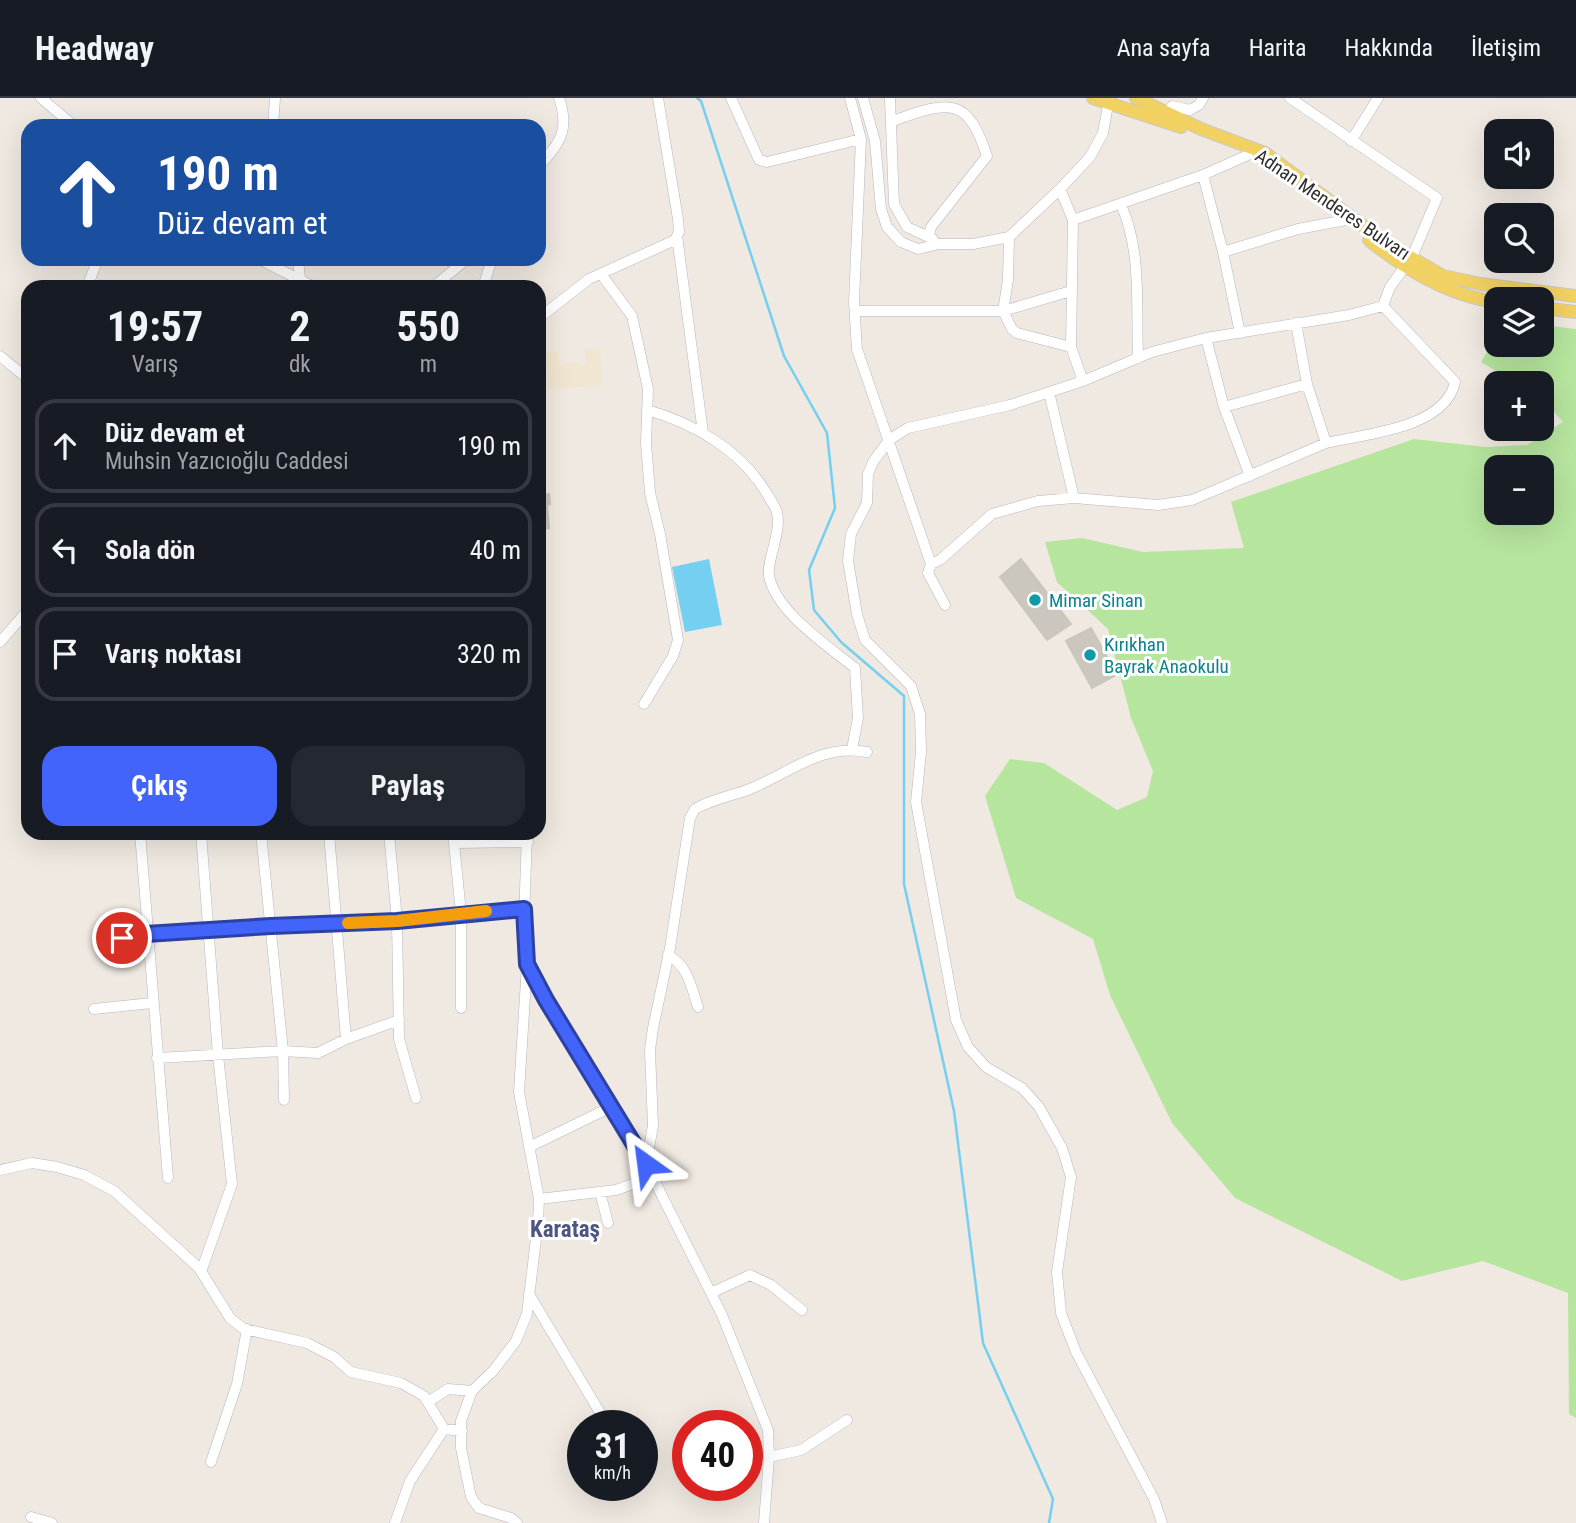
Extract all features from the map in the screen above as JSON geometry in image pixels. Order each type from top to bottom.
[{"type":"main road","name":"Adnan Menderes Bulvarı","points":[[1093,98],[1109,100],[1262,160],[1323,200],[1346,220],[1408,262],[1484,301]]},
{"type":"main road","name":"Adnan Menderes Bulvarı","points":[[1136,98],[1265,153],[1408,262],[1443,276],[1481,284],[1576,296]]},
{"type":"main road","points":[[1554,309],[1576,312]]},
{"type":"street","points":[[41,98],[66,119]]},
{"type":"street","points":[[274,119],[275,98]]},
{"type":"street","points":[[546,159],[560,144],[565,116],[559,98]]},
{"type":"street","points":[[658,98],[678,219],[677,236],[703,433]]},
{"type":"street","points":[[731,98],[759,160],[767,162],[860,139]]},
{"type":"street","points":[[850,98],[860,139],[855,311],[857,349],[931,564],[928,573],[945,605]]},
{"type":"street","points":[[863,98],[874,141],[877,187],[887,227],[901,242],[918,249],[939,244],[973,244],[1009,237],[1085,163],[1103,133],[1109,100]]},
{"type":"street","points":[[890,98],[894,204],[906,227],[929,235],[939,244]]},
{"type":"street","points":[[1168,113],[1172,106],[1190,110],[1199,105],[1203,98]]},
{"type":"street","points":[[1290,98],[1437,198],[1408,262],[1390,287],[1382,306]]},
{"type":"street","points":[[1351,141],[1378,98]]},
{"type":"street","points":[[892,121],[947,101],[963,105],[970,110],[981,131],[987,156],[931,228],[929,235]]},
{"type":"street","points":[[1073,220],[1203,175],[1248,155]]},
{"type":"street","points":[[1203,175],[1240,332]]},
{"type":"street","points":[[1060,189],[1073,220],[1071,347],[1083,381]]},
{"type":"street","points":[[1121,205],[1128,221],[1133,254],[1138,358]]},
{"type":"street","points":[[1223,252],[1298,229],[1346,220]]},
{"type":"street","points":[[546,312],[571,291],[601,274],[666,245],[677,236]]},
{"type":"street","points":[[1009,237],[1008,280],[1003,311],[1012,329],[1017,333],[1071,347]]},
{"type":"street","points":[[274,266],[303,280]]},
{"type":"street","points":[[299,266],[300,278]]},
{"type":"street","points":[[441,280],[458,266]]},
{"type":"street","points":[[601,274],[632,316],[648,389],[646,443],[650,493],[660,534],[678,640],[673,656],[643,704]]},
{"type":"street","points":[[855,311],[1003,311],[1071,291]]},
{"type":"street","points":[[1162,1523],[1154,1499],[1076,1352],[1061,1313],[1057,1272],[1071,1177],[1062,1148],[1039,1107],[1021,1088],[986,1067],[968,1047],[956,1020],[916,802],[920,714],[911,686],[865,640],[857,614],[848,561],[851,534],[867,503],[868,474],[889,440],[908,428],[1010,405],[1083,381],[1138,358],[1206,338],[1382,306]]},
{"type":"street","points":[[931,564],[940,560],[992,514],[1038,501],[1074,498],[1158,505],[1192,500],[1326,443],[1423,419],[1442,405],[1455,382],[1382,306]]},
{"type":"street","points":[[1296,323],[1307,384],[1326,443]]},
{"type":"street","points":[[1206,338],[1224,407],[1250,476]]},
{"type":"street","points":[[0,356],[21,373]]},
{"type":"street","points":[[1224,407],[1307,384]]},
{"type":"street","points":[[1049,392],[1074,498]]},
{"type":"street","points":[[648,410],[676,418],[703,433],[756,476],[777,512],[776,546],[768,574],[778,596],[811,633],[855,668],[858,718],[852,749]]},
{"type":"street","points":[[0,642],[21,618]]},
{"type":"street","points":[[646,1164],[653,1126],[650,1051],[690,818],[695,809],[764,783],[806,760],[852,749],[867,752]]},
{"type":"street","points":[[140,840],[168,1178]]},
{"type":"street","points":[[201,1272],[232,1184],[218,1055],[202,840]]},
{"type":"street","points":[[262,840],[283,1051],[284,1100]]},
{"type":"street","points":[[330,840],[346,1039]]},
{"type":"street","points":[[390,840],[397,921],[399,1040],[416,1098]]},
{"type":"street","points":[[453,840],[461,913],[461,1008]]},
{"type":"street","points":[[517,1523],[511,1518],[479,1507],[471,1497],[461,1448],[461,1421],[472,1391],[493,1371],[516,1341],[527,1314],[539,1199],[519,1092],[527,964],[524,909],[527,840]]},
{"type":"street","points":[[99,942],[146,934],[397,921],[524,909]]},
{"type":"street","points":[[668,955],[680,961],[685,969],[698,1007]]},
{"type":"street","points":[[527,964],[646,1164],[711,1293],[768,1430],[765,1522]]},
{"type":"street","points":[[94,1009],[152,1003]]},
{"type":"street","points":[[157,1058],[283,1051],[318,1053],[346,1039],[399,1020]]},
{"type":"street","points":[[529,1147],[611,1107]]},
{"type":"street","points":[[0,1170],[32,1163],[57,1167],[84,1175],[114,1191],[201,1272],[230,1318],[247,1329],[307,1343],[334,1357],[351,1372],[401,1382],[424,1396],[444,1429]]},
{"type":"street","points":[[539,1199],[616,1191],[653,1177]]},
{"type":"street","points":[[600,1192],[608,1223]]},
{"type":"street","points":[[711,1293],[750,1275],[771,1285],[802,1310]]},
{"type":"street","points":[[528,1293],[598,1410]]},
{"type":"street","points":[[211,1462],[237,1384],[247,1329]]},
{"type":"street","points":[[428,1402],[447,1389],[472,1391]]},
{"type":"street","points":[[769,1457],[801,1450],[847,1420]]},
{"type":"street","points":[[444,1429],[462,1431]]},
{"type":"street","points":[[395,1523],[410,1481],[444,1429]]},
{"type":"street","points":[[30,1517],[52,1523]]},
{"type":"shaded area","points":[[600,348],[603,385],[548,390],[546,353],[558,352],[560,366],[578,361],[579,365],[586,364],[584,349]]},
{"type":"green space","points":[[1554,326],[1576,329],[1576,1418],[1569,1414],[1568,1293],[1483,1261],[1402,1281],[1235,1198],[1172,1123],[1110,995],[1093,939],[1016,898],[985,796],[1010,759],[1044,763],[1117,810],[1147,797],[1153,771],[1131,718],[1108,629],[1057,582],[1045,542],[1082,538],[1143,552],[1244,548],[1231,502],[1414,439],[1486,447],[1554,441],[1554,428],[1563,422],[1554,412],[1554,371],[1496,371],[1481,362],[1484,357],[1554,357]]},
{"type":"water","points":[[709,559],[722,625],[685,632],[672,567]]},
{"type":"building","points":[[546,494],[549,494],[550,504],[547,505],[549,528],[546,528]]},
{"type":"building","name":"Mimar Sinan","points":[[1021,559],[1071,624],[1047,640],[1000,577]]},
{"type":"building","name":"Kırıkhan Bayrak Anaokulu","points":[[1091,628],[1113,668],[1110,669],[1114,676],[1092,688],[1066,641]]},
{"type":"waterway","points":[[697,98],[701,101],[784,356],[827,433],[835,508],[809,570],[814,610],[841,642],[904,696],[904,884],[954,1111],[983,1343],[1053,1499],[1049,1523]]},
{"type":"slow traffic","points":[[348,923],[397,921],[486,911]]},
{"type":"place","name":"Mimar Sinan","points":[[1035,600]]},
{"type":"place","name":"Kırıkhan Bayrak Anaokulu","points":[[1090,655]]},
{"type":"district","name":"Karataş","points":[[565,1229]]},
{"type":"route","points":[[122,938],[271,926],[397,921],[524,909],[527,964],[646,1164]]}]
